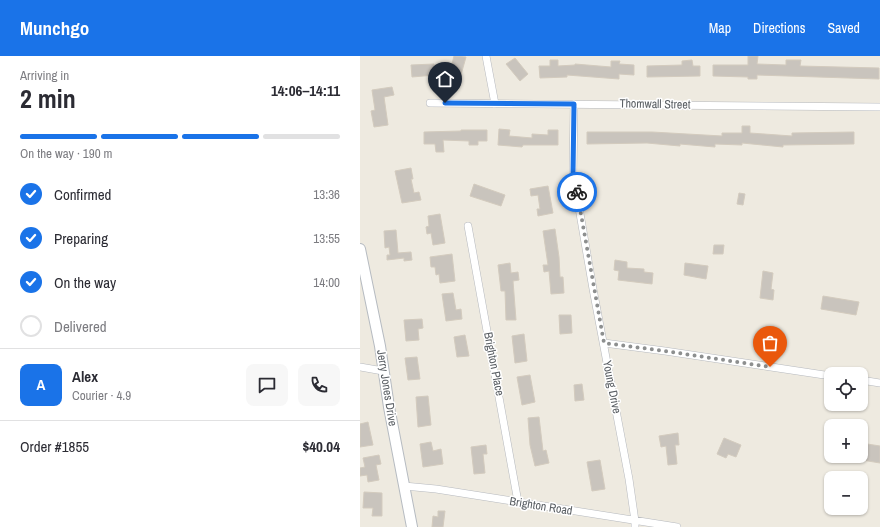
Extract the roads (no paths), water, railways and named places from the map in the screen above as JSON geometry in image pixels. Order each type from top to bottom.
[{"type":"main road","name":"Jerry Jones Drive","points":[[360,249],[380,346],[383,371],[412,527]]},
{"type":"street","points":[[486,56],[495,104]]},
{"type":"street","name":"Thomwall Street","points":[[430,103],[880,107]]},
{"type":"street","name":"Young Drive","points":[[574,104],[573,173],[629,479],[635,524]]},
{"type":"street","name":"Brighton Place","points":[[468,226],[518,502]]},
{"type":"street","points":[[604,343],[824,375]]},
{"type":"street","points":[[360,367],[383,371]]},
{"type":"street","points":[[868,381],[880,383]]},
{"type":"street","name":"Brighton Road","points":[[404,486],[436,489],[518,502],[635,524],[677,527]]}]
